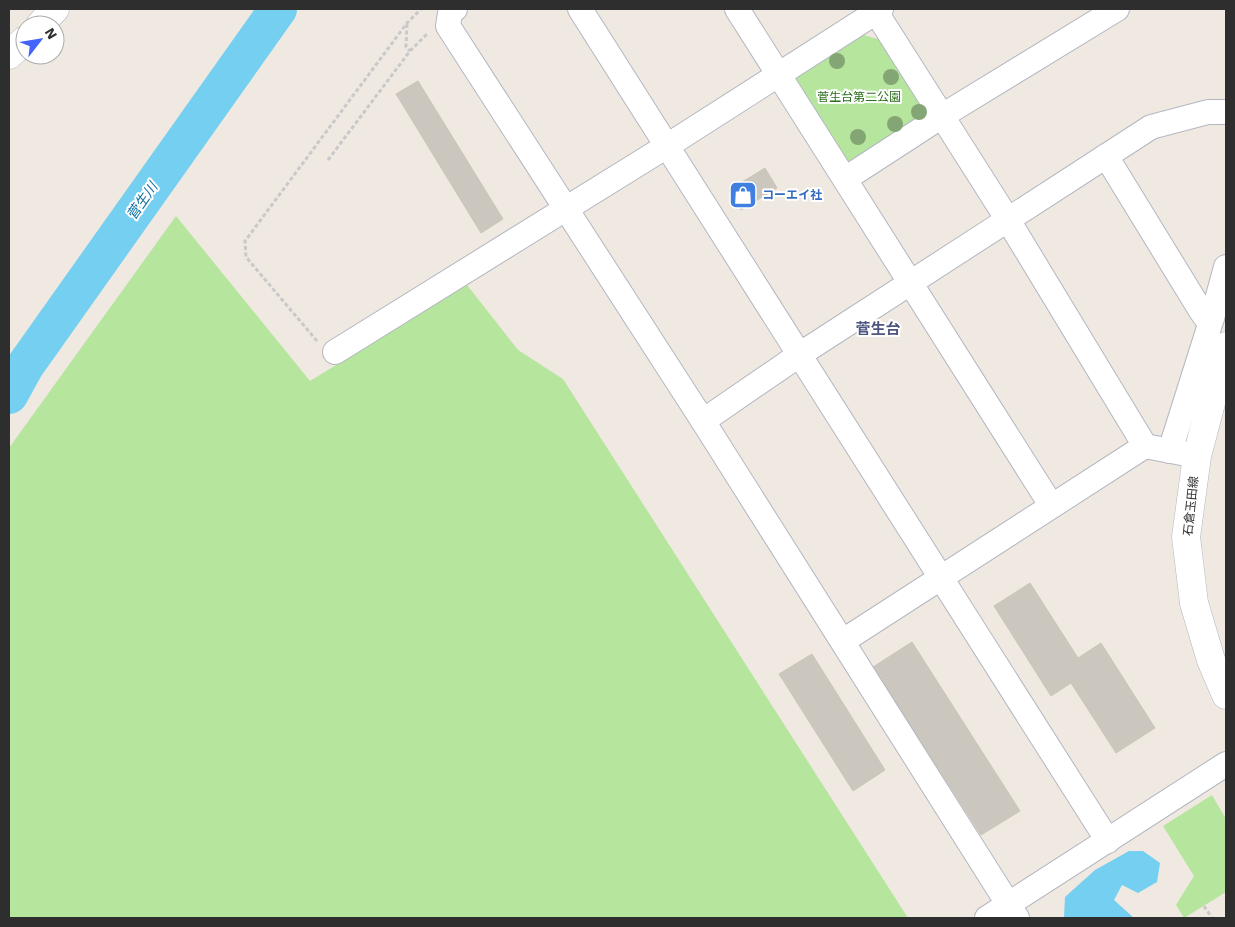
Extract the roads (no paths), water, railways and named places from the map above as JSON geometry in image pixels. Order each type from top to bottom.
[{"type":"main road","name":"石倉玉田線","points":[[1226,346],[1197,456],[1186,537],[1194,603],[1211,660],[1226,695]]},
{"type":"street","points":[[580,9],[1108,841]]},
{"type":"street","points":[[737,9],[1052,505]]},
{"type":"street","points":[[845,179],[942,116],[1117,9]]},
{"type":"street","points":[[335,352],[667,146],[877,10],[1008,220],[1144,446]]},
{"type":"street","points":[[452,11],[448,26],[703,421],[1013,911]]},
{"type":"street","points":[[703,421],[799,355],[1151,127],[1208,112],[1226,112]]},
{"type":"street","points":[[1106,156],[1201,311],[1206,318],[1212,318]]},
{"type":"street","points":[[1170,450],[1212,318],[1226,267]]},
{"type":"street","points":[[843,641],[1144,446],[1197,456]]},
{"type":"street","points":[[988,918],[1013,911],[1108,841],[1226,764]]},
{"type":"water","points":[[1129,851],[1143,851],[1160,863],[1157,882],[1138,893],[1122,885],[1114,900],[1134,918],[1064,918],[1065,897],[1095,870]]},
{"type":"waterway","name":"菅生川","points":[[9,395],[25,366],[278,9]]},
{"type":"place","name":"コーエイ社","points":[[743,195]]},
{"type":"district","name":"菅生台","points":[[878,329]]},
{"type":"park label","name":"菅生台第二公園","points":[[859,97]]}]
